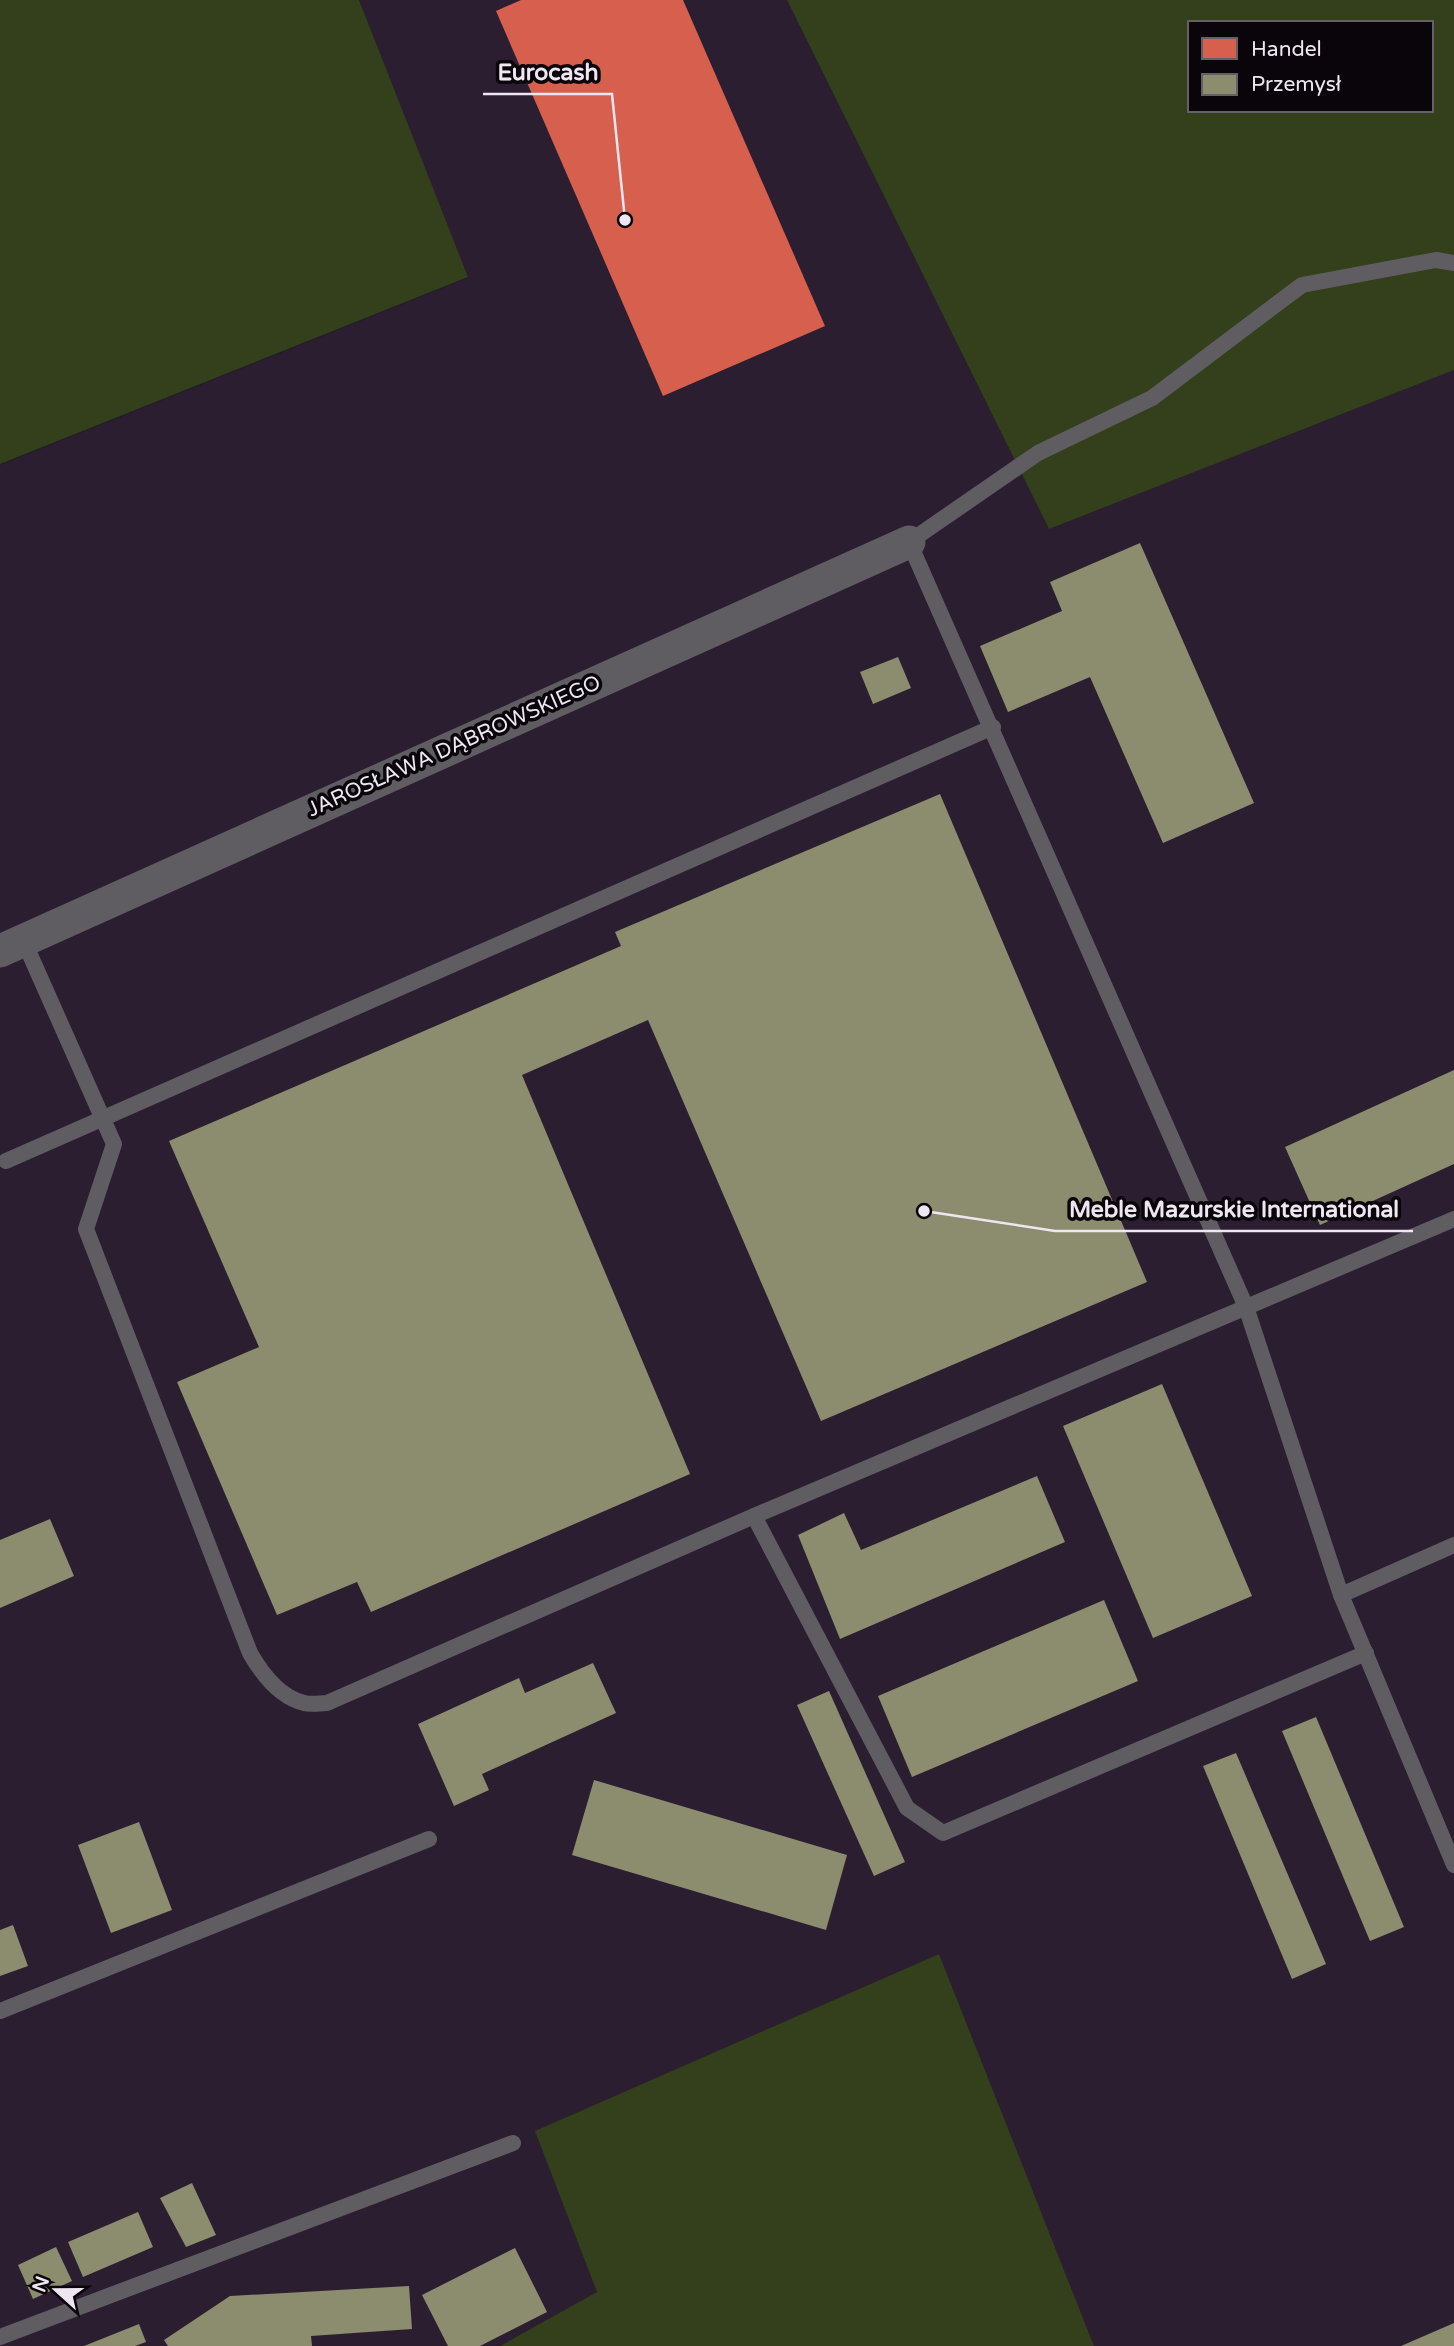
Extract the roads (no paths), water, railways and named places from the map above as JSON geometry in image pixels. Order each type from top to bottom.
[{"type":"street","name":"JAROSŁAWA DĄBROWSKIEGO","points":[[12,945],[909,542]]},
{"type":"lane","points":[[1454,263],[1436,260],[1302,285],[1152,398],[1038,453],[909,542],[993,727],[1246,1307],[1341,1595],[1454,1865]]},
{"type":"lane","points":[[6,1161],[993,727]]},
{"type":"lane","points":[[12,945],[104,1116],[114,1144],[86,1229],[250,1653],[262,1674],[284,1694],[305,1703],[327,1703],[754,1516],[1454,1219]]},
{"type":"lane","points":[[754,1516],[907,1808],[943,1833],[1366,1653]]},
{"type":"lane","points":[[1341,1595],[1454,1545]]},
{"type":"lane","points":[[0,2011],[429,1839]]},
{"type":"lane","points":[[0,2337],[513,2143]]},
{"type":"place","name":"Eurocash","points":[[625,220]]},
{"type":"place","name":"Meble Mazurskie International","points":[[924,1211]]}]
